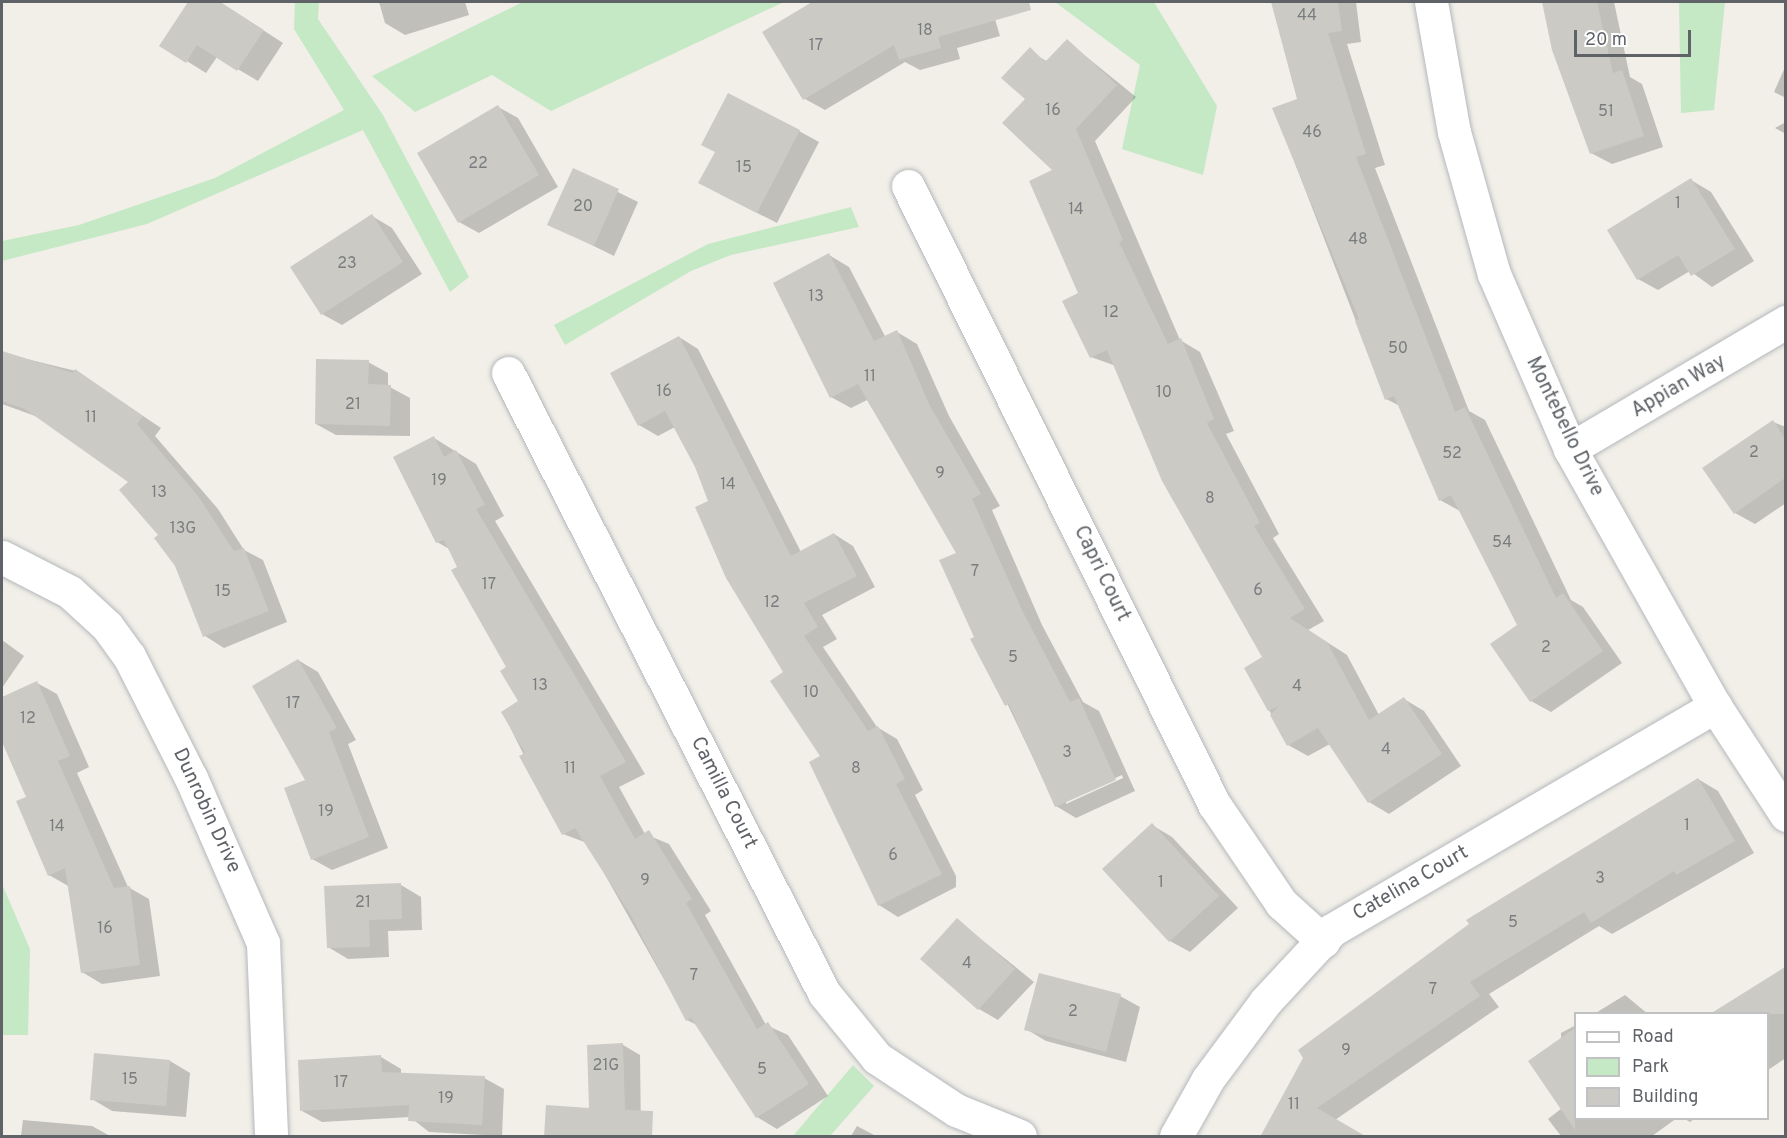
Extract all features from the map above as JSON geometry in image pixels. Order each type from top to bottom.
[{"type":"street","name":"Montebello Drive","points":[[1431,2],[1454,132],[1494,274],[1570,449],[1715,706],[1785,815]]},
{"type":"street","name":"Capri Court","points":[[908,186],[1214,804],[1281,903],[1323,941]]},
{"type":"street","name":"Appian Way","points":[[1570,449],[1785,322]]},
{"type":"street","name":"Camilla Court","points":[[508,373],[824,993],[877,1058],[956,1110],[1020,1137]]},
{"type":"street","name":"Dunrobin Drive","points":[[2,557],[70,592],[107,626],[129,656],[191,778],[263,943],[271,1137]]},
{"type":"street","name":"Catelina Court","points":[[1176,1137],[1208,1079],[1266,1001],[1332,930],[1715,706]]},
{"type":"green space","points":[[295,2],[319,2],[318,19],[383,115],[469,277],[450,292],[363,130],[147,224],[2,261],[2,241],[79,225],[215,178],[344,110],[294,29]]},
{"type":"green space","points":[[523,2],[784,2],[551,111],[492,75],[415,112],[372,76]]},
{"type":"green space","points":[[1055,2],[1154,2],[1217,106],[1203,175],[1122,149],[1140,65]]},
{"type":"green space","points":[[1679,2],[1725,2],[1714,110],[1681,113]]},
{"type":"green space","points":[[851,207],[859,227],[731,255],[691,271],[565,345],[554,325],[708,244]]},
{"type":"green space","points":[[2,884],[30,949],[28,1035],[2,1035]]},
{"type":"green space","points":[[853,1065],[874,1086],[830,1136],[793,1136]]},
{"type":"building","points":[[188,2],[220,2],[264,30],[237,71],[197,45],[186,63],[159,46]]},
{"type":"building","points":[[812,2],[1029,2],[1031,10],[938,37],[941,48],[899,60],[894,45],[803,100],[762,32]]},
{"type":"building","points":[[1271,2],[1338,2],[1342,31],[1328,33],[1366,154],[1356,157],[1455,412],[1465,407],[1556,598],[1563,593],[1603,651],[1530,702],[1490,644],[1517,625],[1451,495],[1439,501],[1394,396],[1385,400],[1355,321],[1359,319],[1272,108],[1297,99]]},
{"type":"building","points":[[1542,2],[1597,2],[1613,73],[1622,70],[1644,136],[1590,154],[1552,50]]},
{"type":"building","points":[[1067,39],[1117,85],[1076,129],[1123,240],[1119,242],[1168,344],[1181,338],[1214,419],[1207,423],[1260,523],[1254,526],[1305,609],[1290,618],[1327,642],[1369,720],[1404,697],[1442,754],[1368,803],[1318,728],[1287,746],[1270,715],[1279,706],[1268,711],[1244,668],[1262,657],[1162,481],[1107,350],[1090,358],[1062,301],[1078,293],[1029,181],[1052,170],[1002,123],[1025,99],[1001,78],[1030,47],[1045,62]]},
{"type":"building","points":[[728,93],[800,130],[757,213],[698,183],[715,152],[701,145]]},
{"type":"building","points":[[498,105],[539,175],[458,223],[417,153]]},
{"type":"building","points":[[573,168],[619,189],[594,246],[547,225]]},
{"type":"building","points":[[1691,178],[1735,249],[1691,276],[1678,255],[1637,280],[1607,230]]},
{"type":"building","points":[[372,214],[403,262],[321,315],[290,267]]},
{"type":"building","points":[[829,253],[874,341],[897,330],[929,404],[981,494],[972,499],[1023,612],[1070,702],[1079,698],[1116,780],[1055,807],[1009,704],[1005,706],[970,639],[974,637],[939,560],[956,553],[858,384],[830,398],[773,283]]},
{"type":"building","points":[[679,336],[791,556],[834,533],[857,576],[804,603],[818,627],[804,636],[868,731],[878,726],[905,779],[896,784],[942,874],[878,906],[809,762],[820,756],[770,681],[783,672],[726,578],[695,507],[708,501],[695,467],[665,411],[638,426],[610,373]]},
{"type":"building","points":[[2,351],[73,373],[75,369],[143,416],[137,424],[198,496],[234,551],[244,548],[269,611],[203,637],[175,566],[154,538],[158,535],[119,490],[128,482],[25,409],[2,401]]},
{"type":"building","points":[[316,359],[369,360],[368,384],[391,385],[390,426],[315,424]]},
{"type":"building","points":[[1773,420],[1785,439],[1785,478],[1734,514],[1702,468]]},
{"type":"building","points":[[434,436],[444,457],[456,450],[485,505],[476,509],[626,762],[600,776],[635,839],[649,830],[692,899],[686,903],[757,1029],[768,1022],[809,1084],[756,1118],[691,1018],[686,1021],[630,914],[575,828],[562,835],[519,756],[525,753],[501,712],[518,701],[500,671],[506,667],[451,570],[457,567],[444,540],[436,543],[393,457]]},
{"type":"building","points":[[298,659],[337,728],[329,732],[369,837],[311,860],[284,788],[305,780],[252,686]]},
{"type":"building","points":[[37,681],[70,756],[58,761],[114,888],[130,886],[140,965],[81,973],[65,868],[48,876],[16,801],[26,797],[2,742],[2,697]]},
{"type":"building","points":[[1698,778],[1735,841],[1676,875],[1674,871],[1591,923],[1584,912],[1470,982],[1480,996],[1317,1108],[1367,1137],[1260,1137],[1303,1058],[1298,1050],[1469,924],[1466,920]]},
{"type":"building","points":[[1152,823],[1219,896],[1169,942],[1102,869]]},
{"type":"building","points":[[401,883],[402,919],[369,920],[370,947],[327,948],[324,886]]},
{"type":"building","points":[[957,918],[1015,969],[978,1010],[920,959]]},
{"type":"building","points":[[1785,967],[1785,1014],[1713,1012]]},
{"type":"building","points":[[1039,973],[1121,994],[1106,1052],[1024,1030]]},
{"type":"building","points":[[1574,1029],[1575,1130],[1528,1061]]},
{"type":"building","points":[[623,1043],[625,1110],[653,1111],[652,1137],[544,1137],[546,1105],[589,1108],[587,1045]]},
{"type":"building","points":[[94,1053],[170,1060],[166,1106],[90,1100]]},
{"type":"building","points":[[381,1055],[382,1072],[485,1076],[482,1125],[408,1121],[409,1105],[300,1111],[298,1060]]}]
